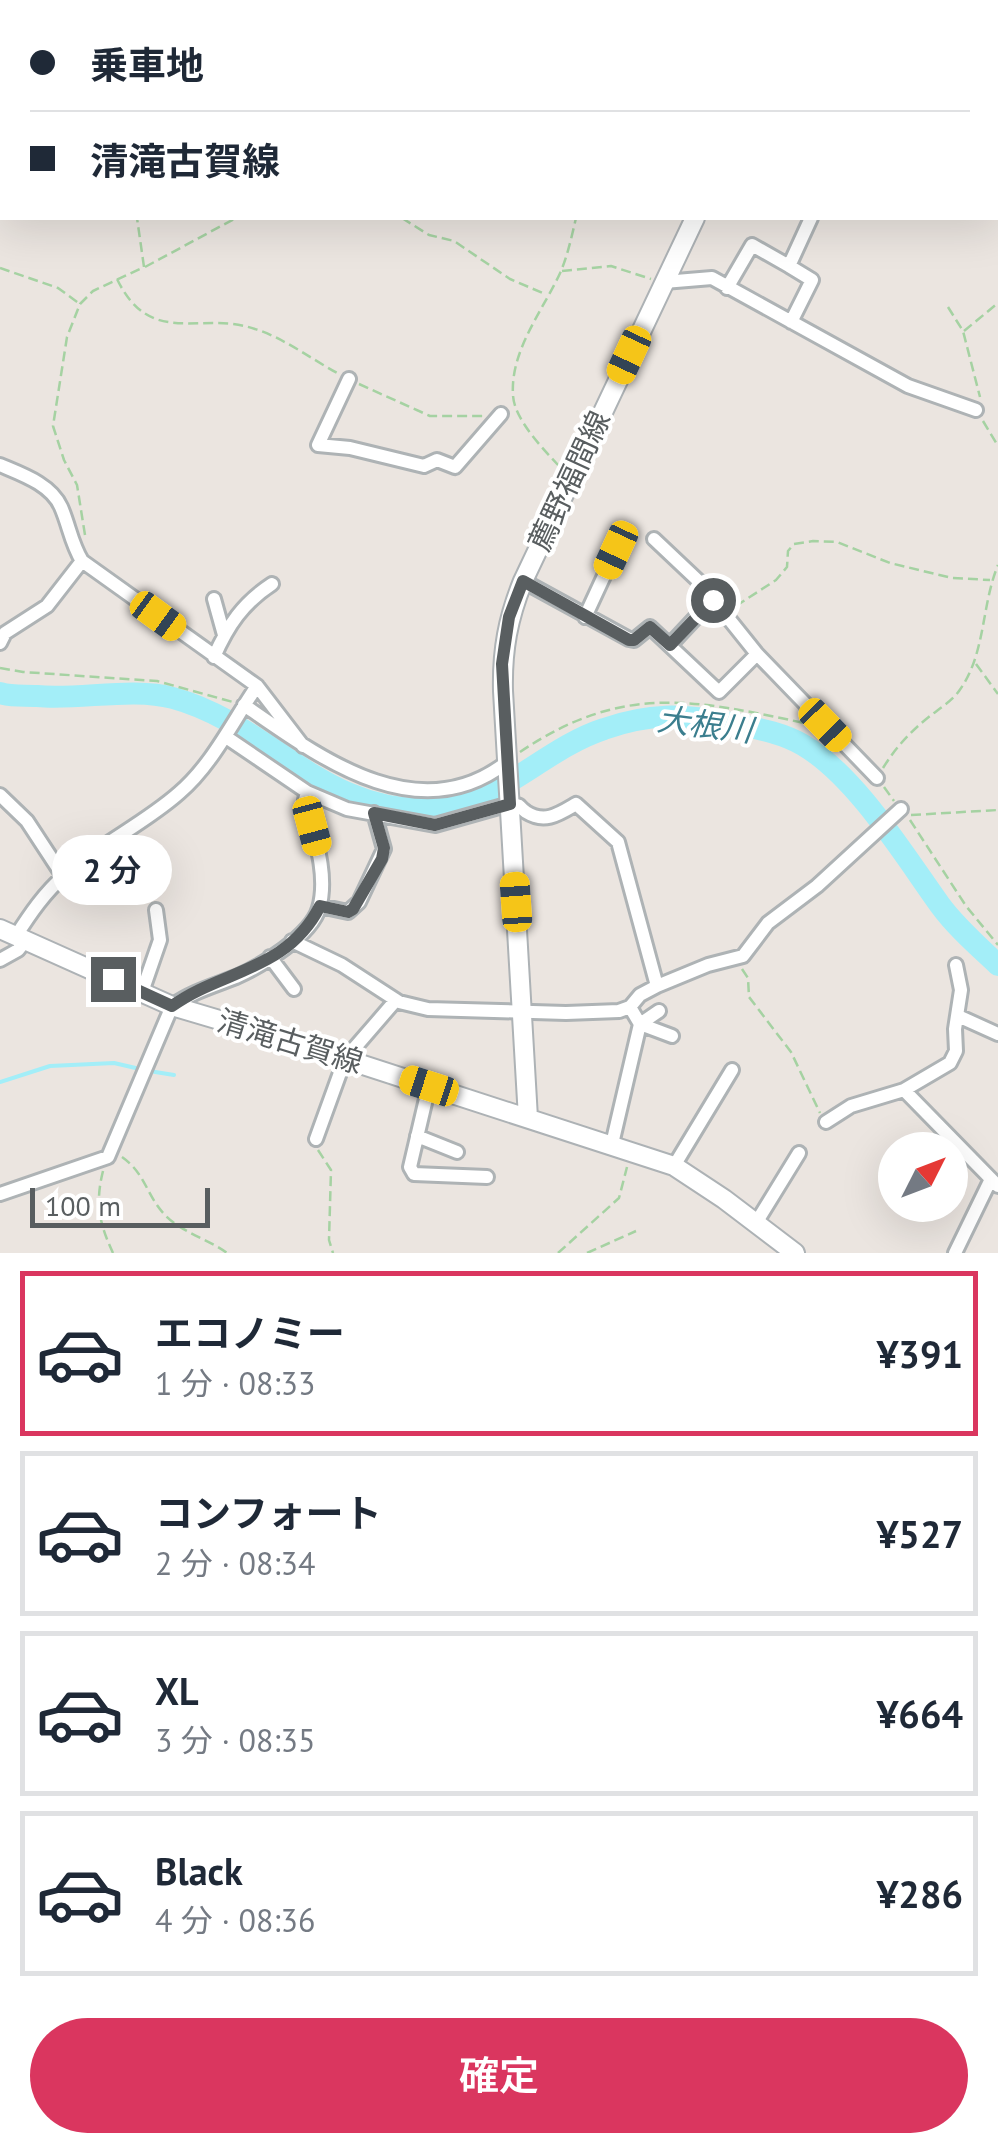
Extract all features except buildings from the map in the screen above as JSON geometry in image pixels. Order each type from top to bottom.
[{"type":"main road","name":"薦野福間線","points":[[528,1118],[507,762],[503,652],[509,617],[694,220]]},
{"type":"main road","name":"清滝古賀線","points":[[14,935],[172,1006],[674,1166],[795,1253]]},
{"type":"street","points":[[361,0],[399,0]]},
{"type":"street","points":[[789,266],[810,220]]},
{"type":"street","points":[[727,288],[752,245],[812,280],[791,322]]},
{"type":"street","points":[[664,282],[712,278],[908,386],[976,410]]},
{"type":"street","points":[[349,379],[318,445],[350,448],[424,466],[436,460],[455,467],[501,414]]},
{"type":"street","points":[[0,465],[48,490],[60,505],[70,541],[82,560],[257,686],[302,746]]},
{"type":"street","points":[[654,539],[708,590],[757,654],[877,778]]},
{"type":"street","points":[[585,617],[616,550]]},
{"type":"street","points":[[0,643],[6,633],[47,606],[82,560]]},
{"type":"street","points":[[523,581],[629,640],[650,627],[719,692],[757,654]]},
{"type":"street","points":[[214,657],[246,601],[272,584]]},
{"type":"street","points":[[214,599],[224,635]]},
{"type":"street","points":[[670,645],[713,600]]},
{"type":"street","points":[[0,960],[18,950],[14,935],[63,876],[184,790],[226,736],[257,686]]},
{"type":"street","points":[[244,705],[302,746],[348,771],[396,788],[446,790],[470,783],[507,762]]},
{"type":"street","points":[[226,736],[307,792],[348,810],[435,825],[510,800],[542,818],[553,817],[576,804],[618,842],[657,986]]},
{"type":"street","points":[[0,1194],[108,1156],[172,1006],[187,995],[235,977],[270,957],[292,941],[320,906],[319,853],[305,800],[307,792]]},
{"type":"street","points":[[0,795],[27,820],[63,876]]},
{"type":"street","points":[[292,941],[342,965],[396,1000],[428,1010],[566,1013],[630,1008],[640,995],[657,986],[708,964],[735,960],[751,948],[768,924],[904,812]]},
{"type":"street","points":[[320,906],[348,912],[359,902],[384,848],[374,813]]},
{"type":"street","points":[[142,992],[160,940],[156,910]]},
{"type":"street","points":[[270,957],[294,989]]},
{"type":"street","points":[[826,1122],[851,1106],[904,1090],[950,1063],[956,1051],[961,990],[956,965]]},
{"type":"street","points":[[316,1138],[345,1059],[396,1000]]},
{"type":"street","points":[[630,1008],[640,1024],[672,1036]]},
{"type":"street","points":[[621,1147],[640,1024],[660,1011]]},
{"type":"street","points":[[958,1016],[998,1034]]},
{"type":"street","points":[[674,1166],[732,1070]]},
{"type":"street","points":[[429,1086],[410,1167],[414,1174],[487,1178]]},
{"type":"street","points":[[904,1090],[995,1183],[958,1252]]},
{"type":"street","points":[[417,1136],[457,1152]]},
{"type":"street","points":[[756,1223],[799,1153]]},
{"type":"path","points":[[137,220],[144,267]]},
{"type":"path","points":[[82,560],[86,544],[77,484],[64,460],[54,426],[68,337],[80,304],[93,291],[232,220]]},
{"type":"path","points":[[405,220],[430,235],[454,241],[510,279],[547,295]]},
{"type":"path","points":[[571,478],[518,413],[512,396],[526,342],[560,272],[575,220]]},
{"type":"path","points":[[560,272],[611,266],[664,282]]},
{"type":"path","points":[[0,268],[58,288],[80,304]]},
{"type":"path","points":[[117,279],[128,302],[145,316],[256,329],[349,379],[430,416],[501,414]]},
{"type":"path","points":[[963,332],[998,303]]},
{"type":"path","points":[[948,307],[963,332],[978,381],[981,401],[976,410],[998,446]]},
{"type":"path","points":[[724,613],[776,580],[787,567],[788,551],[794,544],[837,542],[890,564],[952,578],[992,580]]},
{"type":"path","points":[[998,564],[975,663],[958,694],[912,730],[895,748],[877,778],[966,906],[998,945]]},
{"type":"path","points":[[975,663],[998,694]]},
{"type":"path","points":[[0,668],[157,681],[244,705]]},
{"type":"path","points":[[507,762],[580,719],[606,709],[654,700],[714,705],[825,725]]},
{"type":"path","points":[[904,812],[998,810]]},
{"type":"path","points":[[735,960],[748,978],[749,997],[791,1052],[826,1122]]},
{"type":"path","points":[[316,1138],[330,1170],[329,1240],[333,1253]]},
{"type":"path","points":[[558,1253],[619,1198],[621,1147]]},
{"type":"path","points":[[112,1253],[96,1201],[108,1156],[138,1168],[167,1218],[227,1253]]},
{"type":"path","points":[[588,1253],[636,1230]]},
{"type":"waterway","name":"大根川","points":[[0,693],[54,697],[141,694],[173,698],[239,727],[328,784],[360,798],[395,807],[434,809],[480,797],[582,738],[636,720],[697,718],[767,731],[803,745],[842,776],[878,818],[946,913],[998,965]]},
{"type":"waterway","points":[[0,1082],[50,1066],[114,1063],[140,1069]]},
{"type":"waterway","points":[[149,1071],[174,1075]]},
{"type":"route","points":[[113,979],[172,1006],[187,995],[257,966],[306,928],[320,906],[348,912],[353,909],[382,859],[384,848],[374,813],[435,825],[510,804],[502,664],[509,617],[523,581],[629,640],[650,627],[670,645],[713,600]]}]
